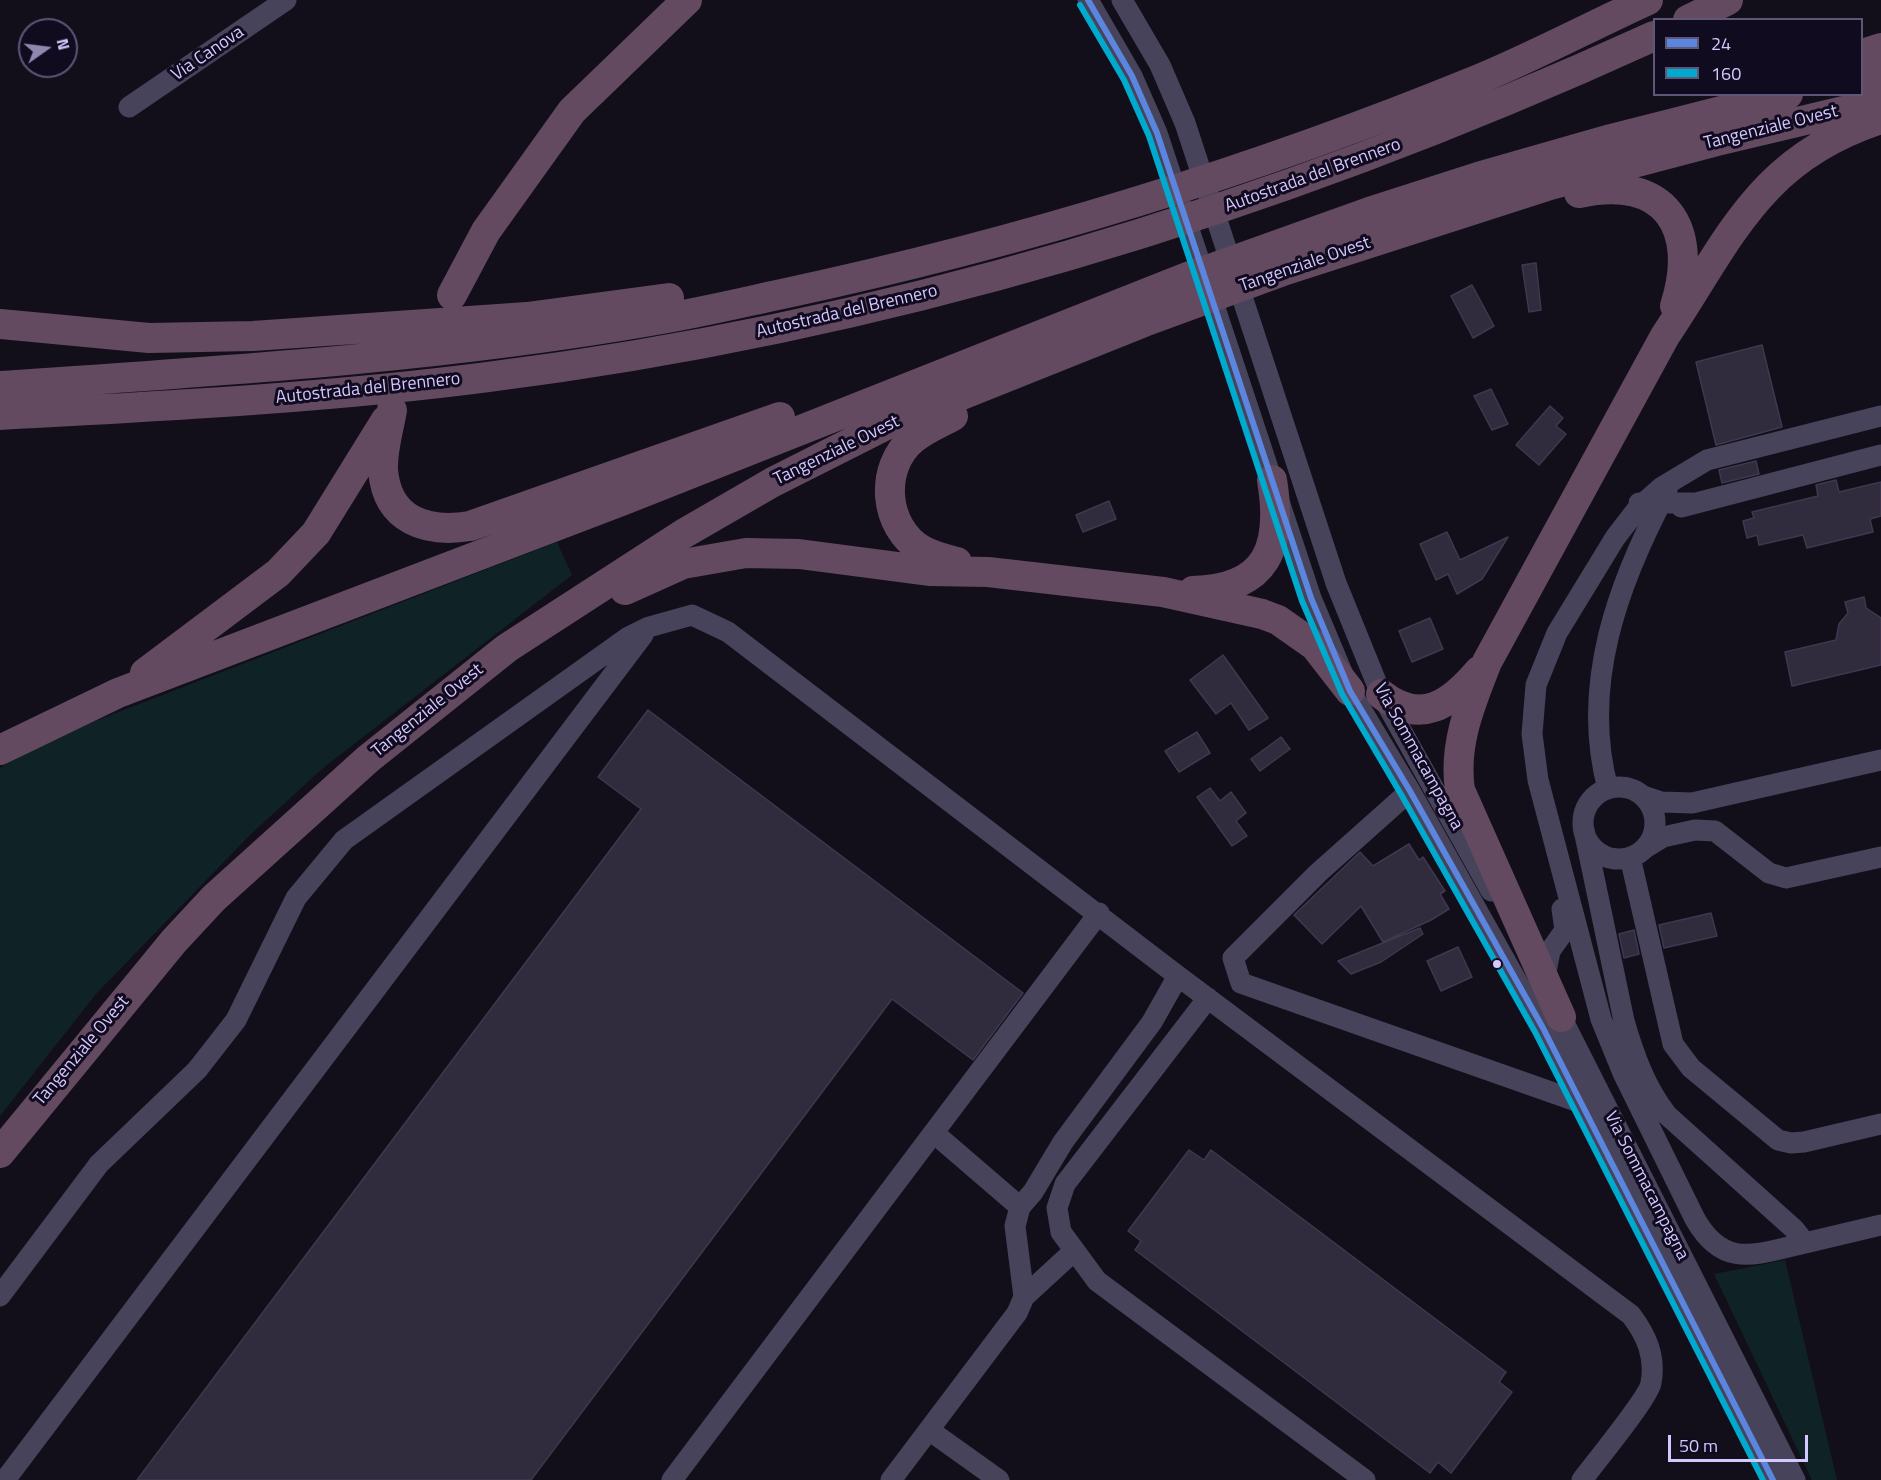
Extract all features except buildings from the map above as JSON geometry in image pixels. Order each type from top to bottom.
[{"type":"highway","points":[[452,295],[486,231],[573,111],[687,0]]},
{"type":"highway","name":"Autostrada del Brennero","points":[[0,386],[297,365],[531,340],[660,320],[868,276],[997,244],[1225,175],[1479,79],[1648,0]]},
{"type":"highway","points":[[1692,18],[1728,0]]},
{"type":"highway","name":"Autostrada del Brennero","points":[[0,416],[292,397],[490,377],[704,343],[893,303],[1037,266],[1165,228],[1264,195],[1484,111],[1653,36]]},
{"type":"highway","points":[[1863,54],[1881,48]]},
{"type":"highway","points":[[1863,77],[1881,72]]},
{"type":"highway","points":[[1611,139],[1731,96]]},
{"type":"highway","name":"Tangenziale Ovest","points":[[0,750],[118,693],[591,513],[1003,348],[1190,276],[1369,212],[1478,177],[1611,139],[1780,96]]},
{"type":"highway","name":"Tangenziale Ovest","points":[[0,1153],[174,941],[214,898],[368,759],[507,648],[683,534],[773,482],[884,426],[1144,322],[1395,234],[1550,185],[1717,141],[1881,102]]},
{"type":"highway","points":[[1561,1017],[1460,790],[1458,757],[1462,733],[1487,662],[1665,336],[1695,292],[1725,238],[1777,177],[1810,152],[1840,134],[1881,119]]},
{"type":"highway","points":[[0,324],[149,338],[300,333],[527,317],[678,297],[1021,224],[1225,175]]},
{"type":"highway","points":[[1395,234],[1592,190],[1618,188],[1645,195],[1667,212],[1675,222],[1684,251],[1681,287],[1665,336]]},
{"type":"highway","points":[[988,572],[923,551],[903,532],[895,519],[889,490],[891,475],[903,449],[928,428],[1067,371],[1144,322]]},
{"type":"highway","points":[[118,693],[278,573],[316,532],[392,410],[383,469],[391,497],[404,515],[413,521],[437,529],[452,529],[470,525],[844,394],[1003,348]]},
{"type":"highway","points":[[0,423],[60,412]]},
{"type":"highway","points":[[1163,592],[1215,591],[1240,582],[1257,570],[1275,537],[1276,507],[1272,480]]},
{"type":"highway","points":[[507,648],[662,572],[683,564],[746,553],[799,554],[929,571],[988,572],[1163,592],[1262,614],[1278,620],[1315,646],[1350,691]]},
{"type":"highway","points":[[1381,694],[1404,709],[1434,707],[1462,692],[1487,662]]},
{"type":"street","name":"Via Canova","points":[[129,107],[286,0]]},
{"type":"street","name":"Via Sommacampagna","points":[[1088,0],[1132,76],[1157,133],[1321,626],[1350,691],[1410,791],[1582,1103],[1773,1480]]},
{"type":"street","name":"Via Sommacampagna","points":[[1122,0],[1160,65],[1185,123],[1335,583],[1381,694],[1561,1017],[1795,1480]]},
{"type":"street","points":[[1881,416],[1707,460],[1683,473],[1653,502],[1628,520],[1557,633],[1541,668],[1533,704],[1532,734],[1541,797],[1604,1028],[1623,1073],[1702,1232],[1717,1248],[1736,1254],[1755,1254],[1881,1225]]},
{"type":"street","points":[[1545,977],[1547,960],[1564,935],[1565,924],[1528,774],[1522,727],[1525,687],[1534,655],[1543,637],[1609,525],[1621,510],[1633,504],[1692,503],[1881,455]]},
{"type":"street","points":[[1608,789],[1599,743],[1597,717],[1601,666],[1625,579],[1653,502]]},
{"type":"street","points":[[1636,551],[1656,525],[1692,503]]},
{"type":"street","points":[[0,1296],[99,1164],[197,1070],[236,1020],[296,898],[344,840],[627,638],[649,627],[692,615],[728,632],[1099,913],[1178,976],[1631,1315],[1646,1334],[1650,1350],[1652,1384],[1582,1480]]},
{"type":"street","points":[[4,1480],[649,627]]},
{"type":"street","points":[[1805,1243],[1794,1228],[1667,1115],[1654,1099],[1633,1050],[1624,1021],[1584,830],[1586,809],[1591,800],[1608,789],[1633,789],[1643,796],[1677,804],[1700,802],[1881,760]]},
{"type":"street","name":"Via Sommacampagna","points":[[1410,791],[1318,873],[1233,958],[1240,983],[1582,1103]]},
{"type":"street","points":[[1643,796],[1654,817],[1654,829],[1637,852],[1668,1031],[1683,1061],[1778,1140],[1791,1143],[1804,1142],[1881,1124]]},
{"type":"street","points":[[1584,830],[1588,841],[1606,856],[1618,859],[1637,852],[1663,837],[1695,830],[1715,831],[1769,873],[1786,878],[1881,857]]},
{"type":"street","points":[[672,1480],[1099,913]]},
{"type":"street","points":[[1024,1297],[1015,1226],[1020,1207],[1033,1192],[1063,1142],[1152,1022],[1178,976]]},
{"type":"street","points":[[1208,998],[1065,1184],[1057,1208],[1061,1232],[1097,1281],[1365,1480]]},
{"type":"street","points":[[933,1133],[1020,1207]]},
{"type":"street","points":[[891,1480],[1017,1313],[1024,1297],[1074,1251]]},
{"type":"street","points":[[929,1430],[999,1480]]},
{"type":"green space","points":[[557,542],[572,575],[322,769],[250,835],[96,994],[0,1116],[0,768],[49,739]]},
{"type":"green space","points":[[1785,1260],[1837,1480],[1812,1480],[1714,1274]]},
{"type":"transit line","name":"24","points":[[1088,0],[1132,76],[1157,133],[1311,598],[1350,691],[1410,791],[1543,1028],[1773,1480]]},
{"type":"transit line","name":"160","points":[[1080,5],[1124,80],[1149,136],[1302,601],[1342,694],[1535,1032],[1763,1480]]}]
